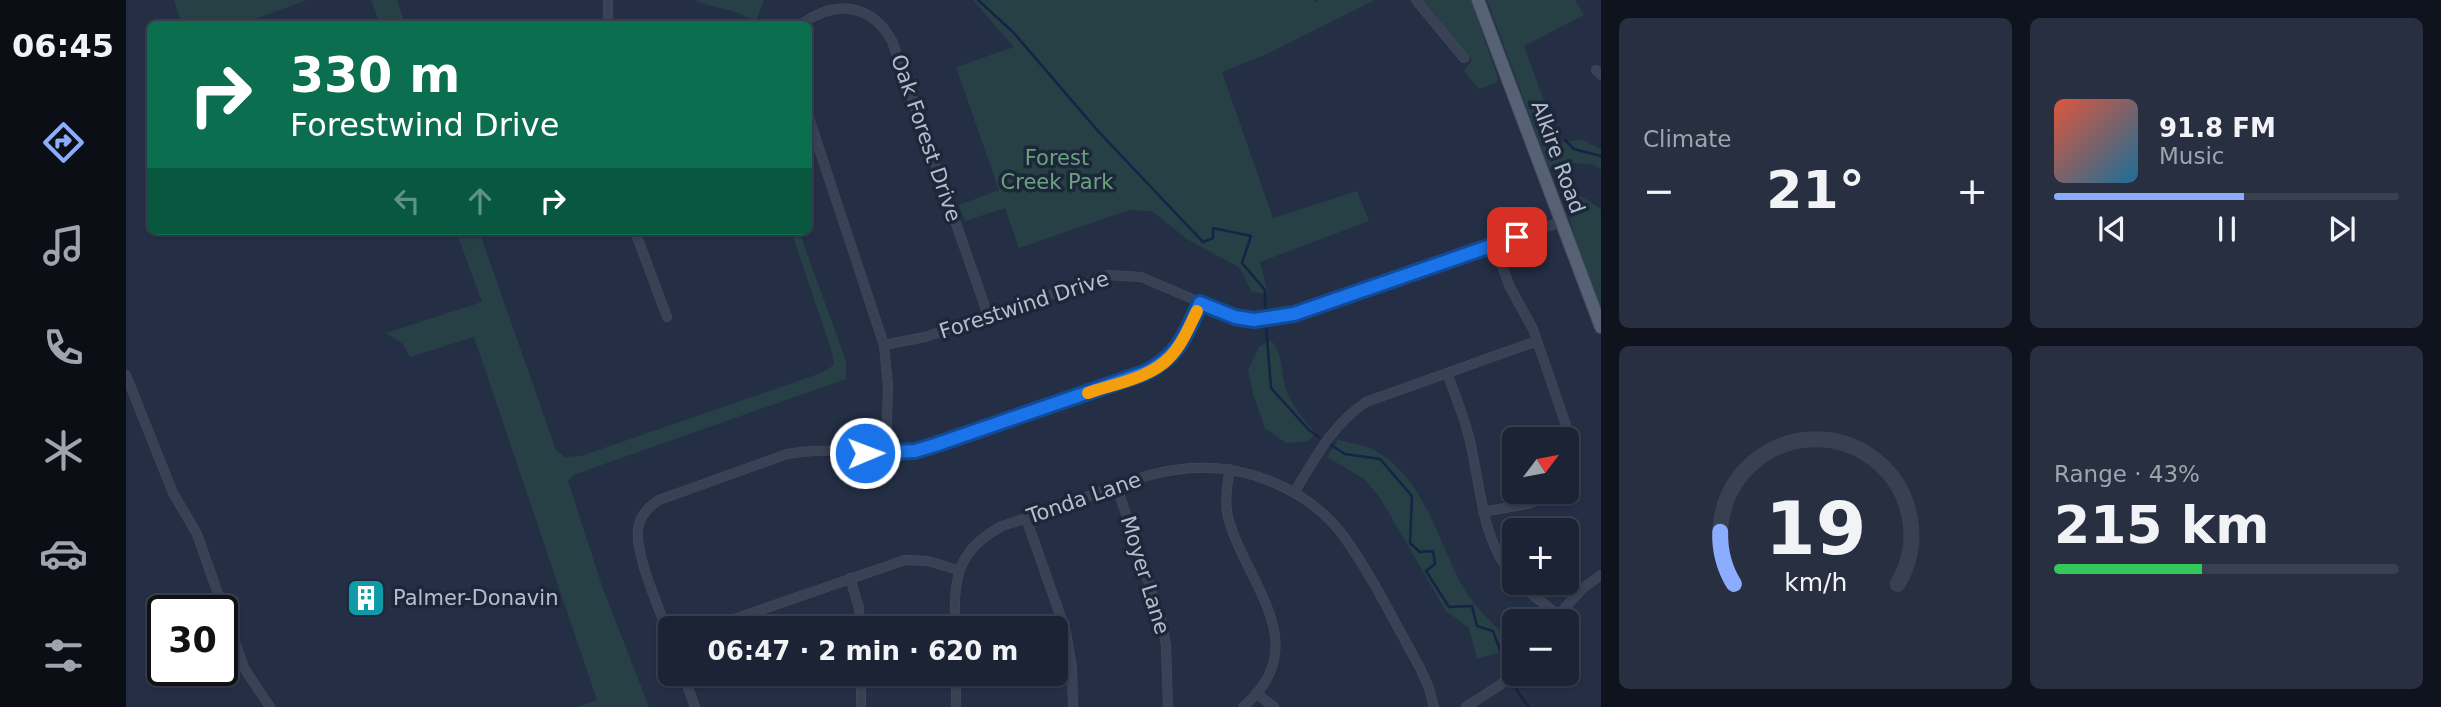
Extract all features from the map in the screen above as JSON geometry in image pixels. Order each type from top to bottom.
[{"type":"main road","name":"Alkire Road","points":[[1478,0],[1601,327]]},
{"type":"street","points":[[608,0],[608,21]]},
{"type":"street","points":[[1416,0],[1464,58]]},
{"type":"street","name":"Oak Forest Drive","points":[[806,21],[821,11],[834,7],[850,7],[876,18],[885,29],[892,41],[988,315]]},
{"type":"street","points":[[812,127],[884,345],[888,386],[886,453]]},
{"type":"street","name":"Forestwind Drive","points":[[884,345],[925,337],[1108,275],[1141,277],[1235,317],[1254,320],[1294,314],[1561,222]]},
{"type":"street","points":[[636,235],[667,317]]},
{"type":"street","points":[[1494,245],[1505,275],[1525,310],[1567,427]]},
{"type":"street","points":[[662,616],[639,552],[637,532],[646,511],[666,496],[787,454],[915,451],[1144,373],[1168,359],[1185,335],[1200,303]]},
{"type":"street","points":[[1294,492],[1333,430],[1352,412],[1382,395],[1537,341]]},
{"type":"street","points":[[1447,373],[1467,430],[1483,512],[1502,563]]},
{"type":"street","points":[[126,375],[173,493],[197,534],[244,668],[270,707]]},
{"type":"street","name":"Tonda Lane","points":[[958,570],[975,543],[1002,526],[1177,469],[1230,469],[1270,480],[1314,506],[1344,537],[1420,668],[1434,707]]},
{"type":"street","points":[[1230,469],[1226,500],[1228,513],[1233,530],[1266,601],[1274,628],[1272,663],[1266,679],[1243,707]]},
{"type":"street","name":"Moyer Lane","points":[[1117,487],[1163,626],[1168,707]]},
{"type":"street","points":[[1483,512],[1527,504]]},
{"type":"street","points":[[1027,518],[1066,632],[1072,668],[1073,707]]},
{"type":"street","points":[[742,616],[905,560],[928,561],[958,570],[954,595],[955,616]]},
{"type":"street","points":[[1563,609],[1583,588],[1601,575]]},
{"type":"street","points":[[850,578],[859,616]]},
{"type":"street","points":[[1531,595],[1545,609]]},
{"type":"street","points":[[1466,707],[1502,683]]},
{"type":"street","points":[[687,686],[695,707]]},
{"type":"street","points":[[861,686],[861,707]]},
{"type":"street","points":[[956,686],[956,707]]},
{"type":"street","points":[[1256,693],[1274,707]]},
{"type":"green space","points":[[174,0],[307,0],[250,21],[181,21]]},
{"type":"green space","points":[[371,0],[397,0],[404,21],[379,21]]},
{"type":"green space","points":[[764,0],[756,21],[751,21],[739,13],[697,2]]},
{"type":"green space","name":"Forest Creek Park","points":[[973,0],[1375,0],[1267,54],[1222,72],[1273,218],[1357,191],[1369,221],[1260,262],[1268,294],[1252,292],[1240,268],[1187,239],[1152,211],[1129,210],[1019,248],[1005,208],[965,221],[959,205],[999,190],[956,67],[1014,47]]},
{"type":"green space","points":[[1423,0],[1471,0],[1498,79],[1496,83],[1479,89],[1464,71],[1472,60]]},
{"type":"green space","points":[[1487,0],[1575,0],[1584,15],[1524,46],[1559,142],[1583,140],[1601,149],[1601,169],[1593,165],[1567,162],[1572,179],[1556,175],[1549,167]]},
{"type":"green space","points":[[1561,186],[1574,186],[1579,195],[1601,209],[1601,306],[1577,245]]},
{"type":"green space","points":[[457,235],[480,235],[556,450],[565,457],[581,456],[821,373],[834,365],[792,235],[800,235],[846,361],[846,379],[573,475],[568,481],[603,589],[649,707],[578,707],[597,700],[474,337],[410,357],[403,344],[386,333],[482,302]]},
{"type":"green space","points":[[1270,340],[1278,350],[1290,398],[1316,434],[1308,441],[1286,443],[1265,428],[1253,394],[1248,369],[1259,347]]},
{"type":"green space","points":[[1338,440],[1361,445],[1391,462],[1406,477],[1428,511],[1463,587],[1502,632],[1502,650],[1477,659],[1469,628],[1446,611],[1379,496],[1364,479],[1327,457]]},
{"type":"waterway","points":[[978,0],[1013,32],[1098,131],[1203,242],[1213,238],[1213,228],[1251,236],[1242,263],[1265,290],[1265,312]]},
{"type":"waterway","points":[[1565,140],[1574,149],[1601,156]]},
{"type":"waterway","points":[[1266,324],[1271,388],[1309,430],[1320,438]]},
{"type":"waterway","points":[[1331,445],[1345,454],[1380,459],[1412,496],[1410,543],[1420,552],[1433,551],[1435,564],[1426,571],[1449,607],[1472,606],[1477,626],[1493,631],[1502,655]]},
{"type":"waterway","points":[[1515,686],[1529,707]]},
{"type":"slow traffic","points":[[1088,393],[1144,373],[1168,359],[1178,347],[1197,311]]},
{"type":"place","name":"Palmer-Donavin","points":[[366,598]]},
{"type":"route","points":[[865,453],[915,451],[1144,373],[1168,359],[1178,347],[1200,303],[1235,317],[1254,320],[1294,314],[1517,237]]}]
